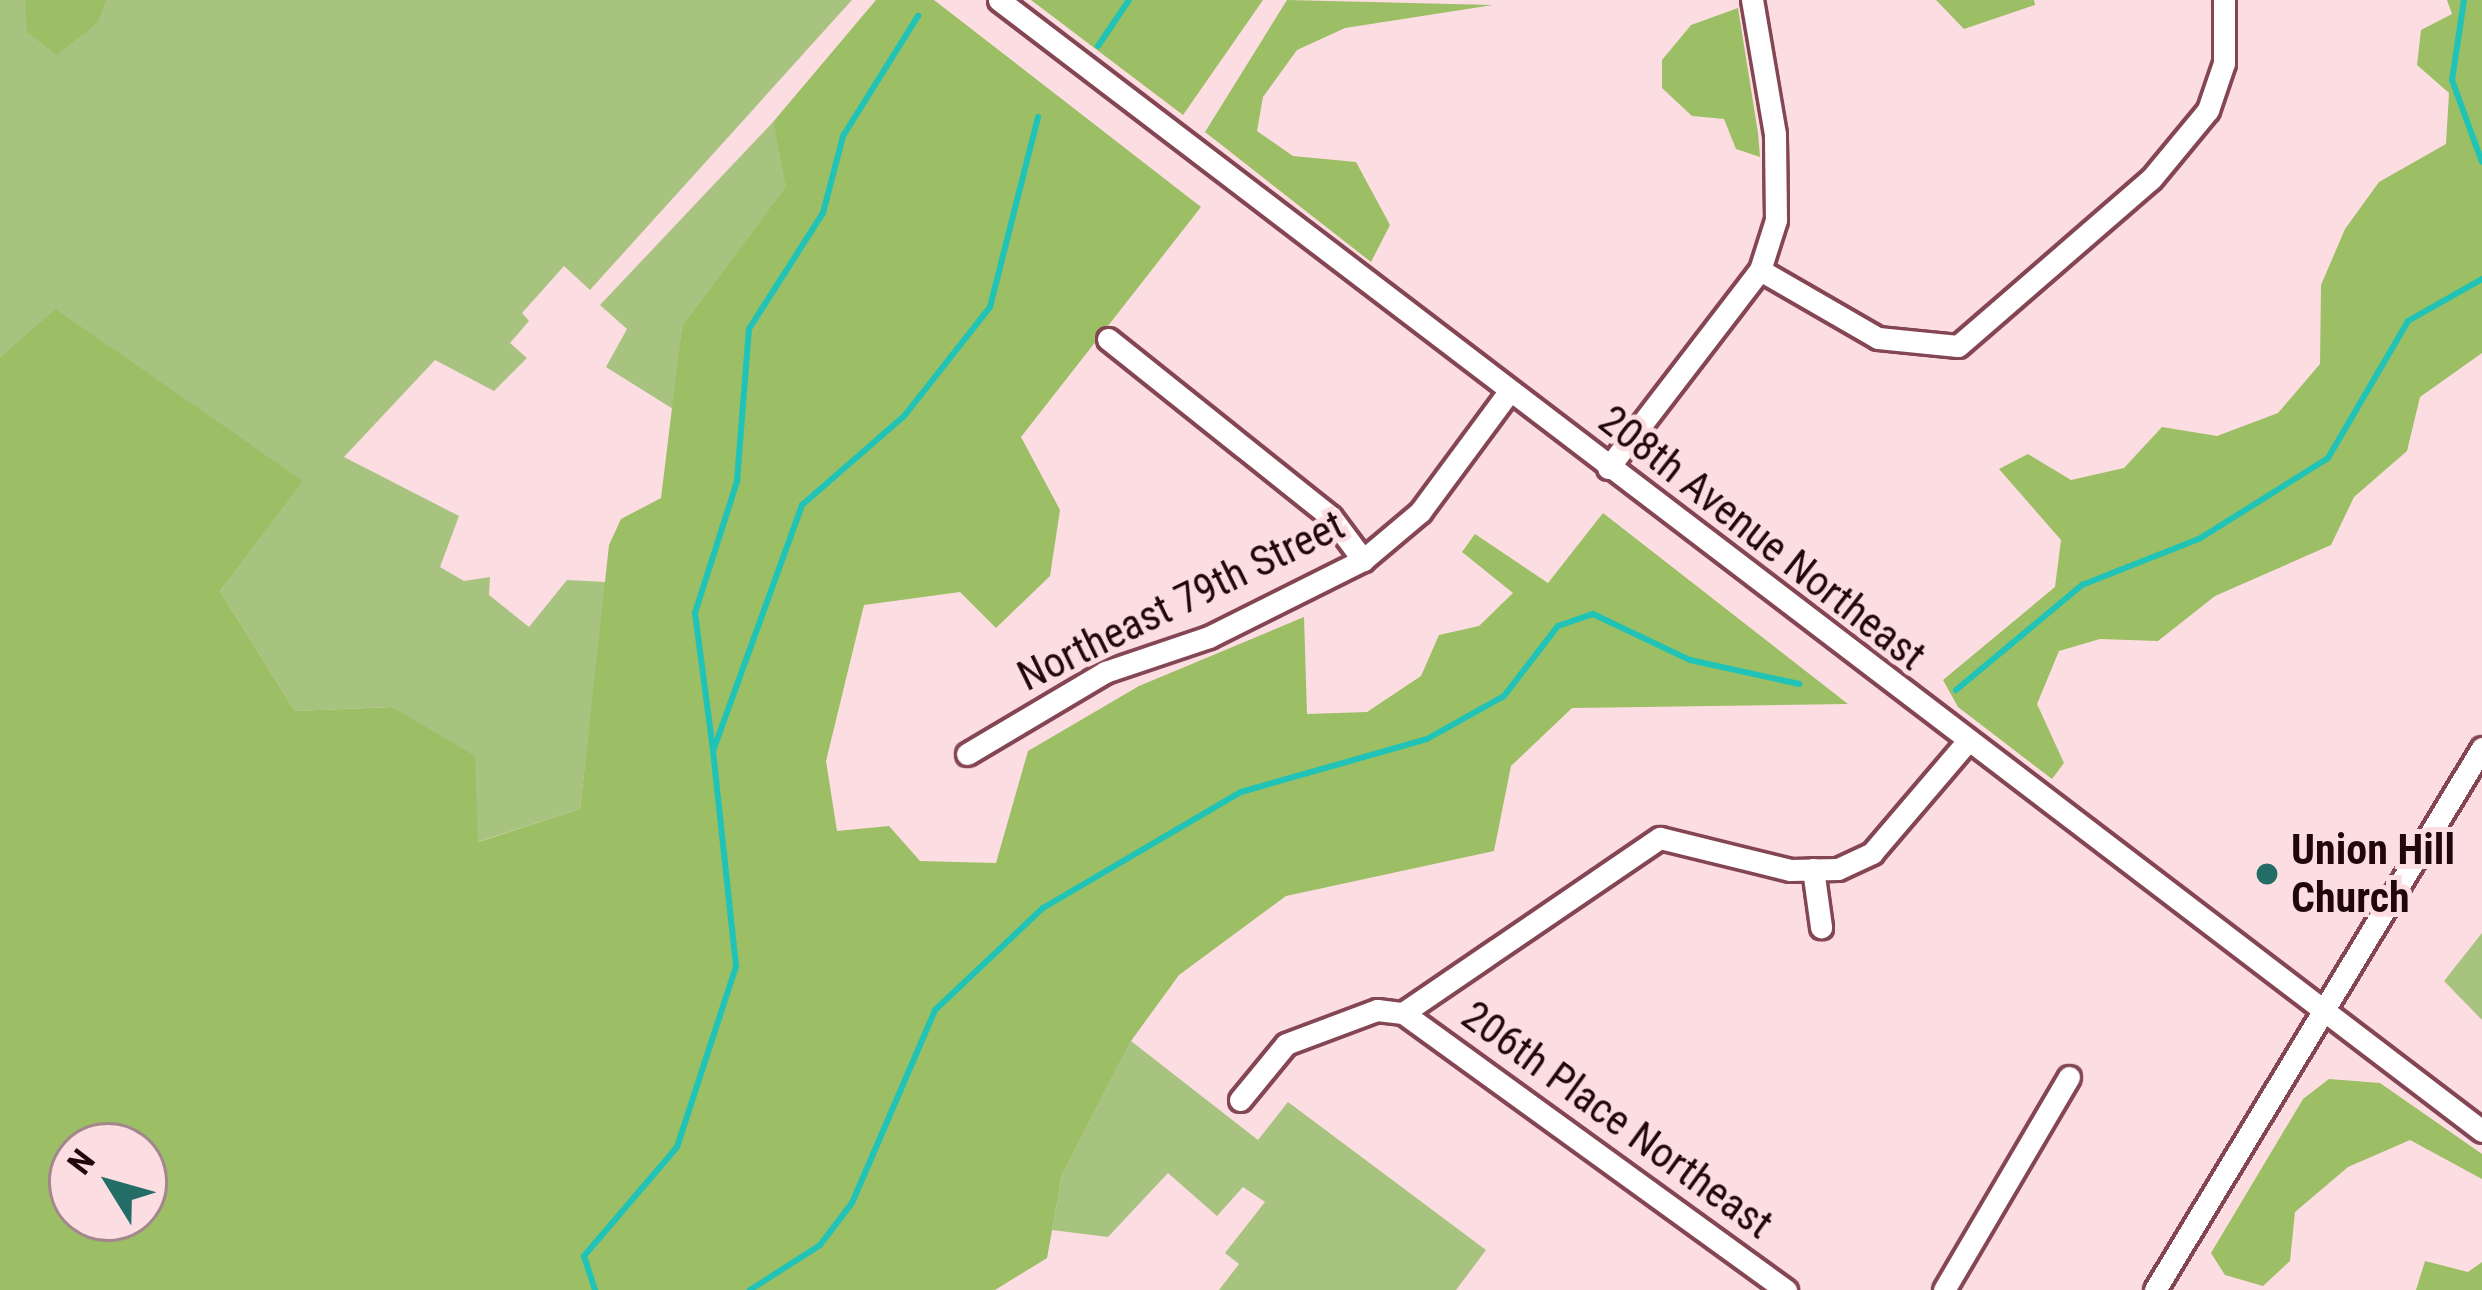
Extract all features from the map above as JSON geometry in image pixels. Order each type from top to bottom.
[{"type":"street","name":"208th Avenue Northeast","points":[[999,0],[2320,1015],[2482,1131]]},
{"type":"street","points":[[1608,468],[1760,270],[1778,166],[1752,0]]},
{"type":"street","points":[[1760,270],[1878,338],[1958,346],[2151,179],[2208,110],[2224,63],[2224,0]]},
{"type":"street","points":[[1108,339],[1330,517],[1363,560]]},
{"type":"street","name":"Northeast 79th Street","points":[[967,754],[1105,672],[1209,638],[1363,560],[1420,512],[1508,393]]},
{"type":"street","points":[[1240,1100],[1286,1044],[1377,1010],[1403,1013],[1660,838],[1813,869],[1872,853],[1965,744]]},
{"type":"street","points":[[2156,1290],[2482,748]]},
{"type":"street","points":[[1813,869],[1821,927]]},
{"type":"street","name":"206th Place Northeast","points":[[1403,1013],[1786,1290]]},
{"type":"street","points":[[1944,1290],[2069,1077]]},
{"type":"green space","points":[[0,0],[852,0],[590,290],[564,266],[522,313],[529,321],[510,343],[527,358],[494,391],[435,360],[344,457],[459,516],[440,567],[464,581],[490,577],[489,595],[529,627],[567,580],[606,582],[580,809],[477,842],[392,707],[295,711],[220,591],[302,481],[57,310],[0,357]]},
{"type":"green space","points":[[25,0],[106,0],[98,22],[57,55],[27,32]]},
{"type":"green space","points":[[876,0],[934,0],[1201,207],[1021,437],[1060,510],[1050,576],[996,628],[960,592],[864,605],[826,761],[837,831],[889,826],[920,861],[996,863],[1028,751],[1139,686],[1304,617],[1307,714],[1367,712],[1421,676],[1439,635],[1479,626],[1513,593],[1462,552],[1475,534],[1548,583],[1603,513],[1848,704],[1572,708],[1511,766],[1494,851],[1286,896],[1179,975],[1131,1041],[1062,1175],[1047,1258],[995,1290],[0,1290],[0,357],[56,309],[303,481],[220,591],[295,711],[392,707],[475,756],[478,842],[580,809],[609,545],[621,519],[661,498],[682,326],[786,187],[773,122]]},
{"type":"green space","points":[[1031,0],[1263,0],[1183,115]]},
{"type":"green space","points":[[1287,0],[1493,5],[1345,28],[1297,50],[1263,97],[1257,131],[1293,156],[1356,162],[1390,225],[1371,262],[1205,132]]},
{"type":"green space","points":[[1936,0],[2034,0],[2035,5],[1964,29]]},
{"type":"green space","points":[[2447,0],[2482,0],[2482,353],[2420,397],[2407,451],[2354,497],[2331,545],[2215,596],[2158,641],[2100,639],[2059,651],[2037,704],[2064,763],[2052,779],[1958,707],[1943,680],[2055,587],[2061,540],[1999,469],[2028,454],[2071,480],[2124,468],[2162,427],[2217,436],[2278,413],[2320,364],[2321,285],[2345,229],[2379,182],[2446,144],[2449,93],[2417,65],[2421,30],[2452,14]]},
{"type":"green space","points":[[1738,8],[1760,157],[1736,149],[1724,119],[1692,116],[1662,88],[1662,60],[1691,25]]},
{"type":"green space","points":[[773,122],[787,187],[682,326],[673,409],[606,367],[627,329],[600,305]]},
{"type":"green space","points":[[2482,933],[2482,1020],[2444,981]]},
{"type":"green space","points":[[1131,1041],[1258,1140],[1288,1102],[1486,1250],[1456,1290],[1219,1290],[1239,1264],[1225,1253],[1265,1202],[1243,1187],[1217,1216],[1168,1173],[1108,1237],[1052,1230],[1062,1175]]},
{"type":"green space","points":[[2329,1079],[2380,1083],[2482,1154],[2482,1179],[2410,1140],[2348,1167],[2295,1212],[2290,1261],[2263,1286],[2225,1275],[2211,1253],[2303,1099]]},
{"type":"green space","points":[[2425,1261],[2468,1272],[2482,1262],[2482,1290],[2416,1290]]},
{"type":"waterway","points":[[1098,46],[1129,0]]},
{"type":"waterway","points":[[2464,0],[2452,80],[2482,162]]},
{"type":"waterway","points":[[713,750],[695,613],[737,481],[749,329],[823,213],[843,136],[918,16]]},
{"type":"waterway","points":[[595,1290],[584,1256],[677,1147],[736,966],[713,751],[802,505],[905,415],[990,307],[1038,117]]},
{"type":"waterway","points":[[1956,690],[2082,585],[2199,539],[2328,458],[2408,321],[2482,279]]},
{"type":"waterway","points":[[750,1290],[820,1245],[852,1203],[935,1010],[1043,908],[1241,792],[1427,739],[1504,696],[1558,626],[1593,614],[1690,660],[1799,684]]},
{"type":"place","name":"Union Hill Church","points":[[2267,874]]}]
